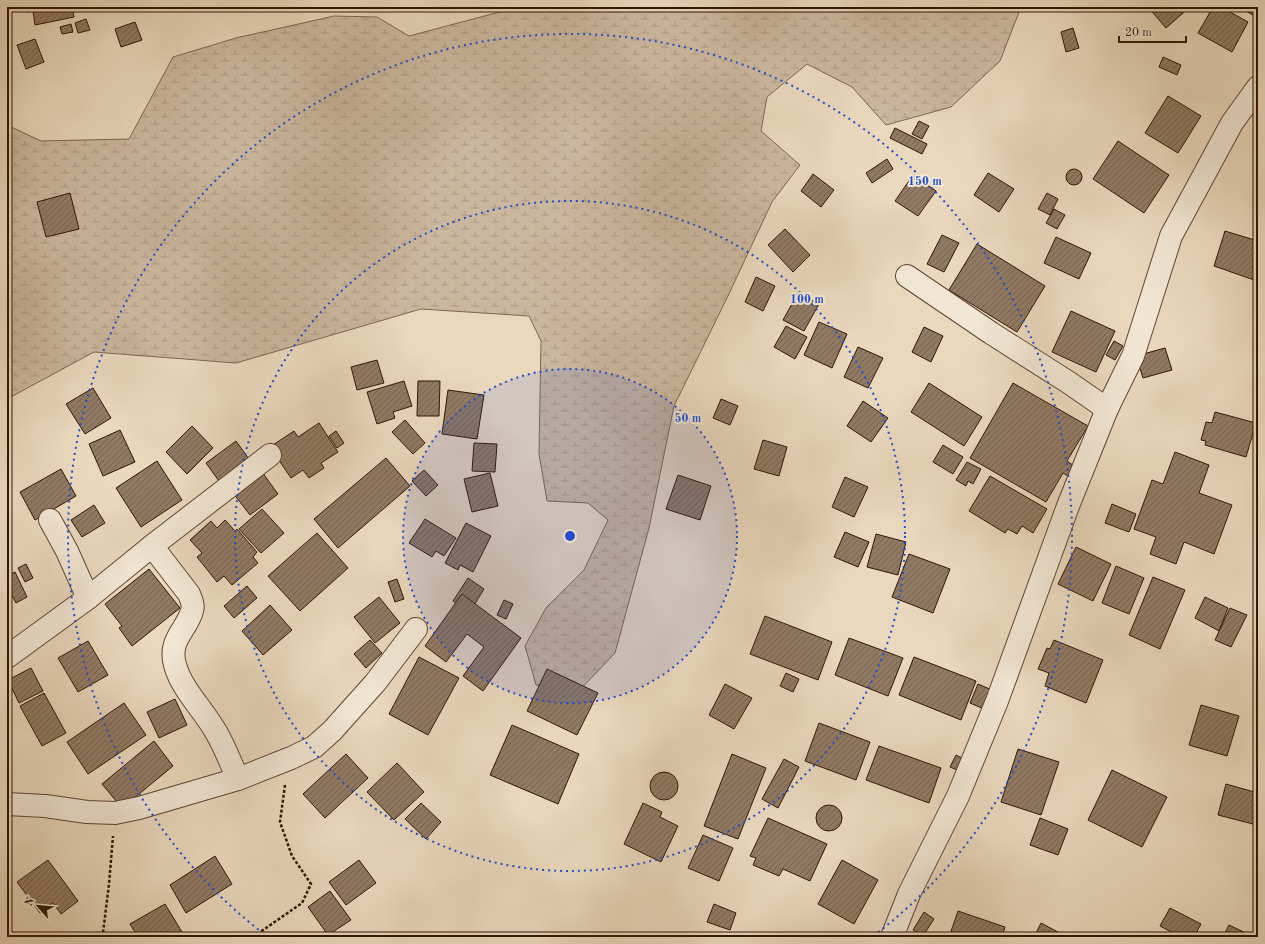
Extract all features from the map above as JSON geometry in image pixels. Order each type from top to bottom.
[{"type":"street","points":[[892,937],[909,894],[958,796],[997,701],[1068,506],[1107,409],[1133,356],[1172,236],[1232,123],[1258,87]]},
{"type":"street","points":[[907,276],[990,333],[1068,382],[1107,409]]},
{"type":"street","points":[[7,657],[88,598],[152,546],[270,455]]},
{"type":"street","points":[[50,520],[67,551],[88,598]]},
{"type":"street","points":[[152,546],[189,594],[192,603],[192,611],[173,649],[175,664],[182,681],[193,700],[216,732],[238,779]]},
{"type":"street","points":[[7,804],[45,806],[87,812],[115,813],[139,808],[238,779],[292,758],[314,747],[332,731],[375,684],[416,629]]},
{"type":"path","points":[[253,937],[302,903],[311,884],[292,856],[280,822],[284,789],[292,758]]},
{"type":"path","points":[[101,937],[109,884],[115,813]]},
{"type":"green space","points":[[508,7],[1021,7],[1000,61],[951,107],[886,125],[852,87],[807,64],[767,97],[761,131],[800,165],[772,202],[674,406],[649,528],[615,653],[574,696],[536,685],[525,646],[546,608],[584,570],[608,520],[588,503],[547,501],[539,454],[541,341],[529,316],[421,309],[236,363],[94,352],[7,399],[7,125],[41,141],[129,139],[173,57],[236,38],[334,16],[377,17],[409,36],[507,10]]},
{"type":"building","points":[[26,7],[72,7],[74,17],[35,25],[33,11],[27,12]]},
{"type":"building","points":[[1148,7],[1190,7],[1166,28]]},
{"type":"building","points":[[1213,7],[1221,7],[1248,22],[1232,52],[1198,33]]},
{"type":"building","points":[[1239,7],[1258,7],[1258,18]]},
{"type":"building","points":[[86,19],[90,30],[78,33],[75,23]]},
{"type":"building","points":[[135,22],[142,40],[121,47],[115,29]]},
{"type":"building","points":[[71,24],[73,32],[62,34],[60,27]]},
{"type":"building","points":[[1073,28],[1079,48],[1066,52],[1061,32]]},
{"type":"building","points":[[35,39],[44,62],[26,69],[17,45]]},
{"type":"building","points":[[1163,57],[1181,65],[1177,75],[1159,67]]},
{"type":"building","points":[[1168,96],[1201,116],[1178,153],[1145,133]]},
{"type":"building","points":[[919,121],[929,126],[922,139],[912,134]]},
{"type":"building","points":[[895,128],[927,144],[922,154],[890,138]]},
{"type":"building","points":[[1118,141],[1169,175],[1144,213],[1093,179]]},
{"type":"building","points":[[887,159],[893,169],[872,183],[866,173]]},
{"type":"building","points":[[1074,169],[1080,171],[1082,177],[1080,183],[1074,185],[1068,183],[1066,177],[1068,171]]},
{"type":"building","points":[[988,173],[1014,189],[999,212],[974,195]]},
{"type":"building","points":[[813,174],[834,190],[821,207],[801,191]]},
{"type":"building","points":[[913,175],[936,191],[918,216],[895,201]]},
{"type":"building","points":[[70,193],[79,229],[46,237],[37,202]]},
{"type":"building","points":[[1047,193],[1058,199],[1050,215],[1038,209]]},
{"type":"building","points":[[1054,209],[1065,215],[1057,229],[1046,223]]},
{"type":"building","points":[[785,229],[810,255],[793,272],[768,245]]},
{"type":"building","points":[[1225,231],[1258,241],[1257,281],[1214,266]]},
{"type":"building","points":[[942,235],[959,243],[944,272],[927,264]]},
{"type":"building","points":[[1056,237],[1091,253],[1079,279],[1044,263]]},
{"type":"building","points":[[977,244],[1045,286],[1017,332],[949,290]]},
{"type":"building","points":[[756,277],[775,286],[763,311],[745,302]]},
{"type":"building","points":[[798,293],[819,304],[804,331],[783,320]]},
{"type":"building","points":[[1071,311],[1115,331],[1096,372],[1052,352]]},
{"type":"building","points":[[819,322],[847,334],[832,368],[804,355]]},
{"type":"building","points":[[786,326],[807,337],[795,359],[774,347]]},
{"type":"building","points":[[924,327],[943,336],[931,362],[912,352]]},
{"type":"building","points":[[1114,341],[1123,346],[1115,360],[1106,355]]},
{"type":"building","points":[[858,347],[883,358],[868,388],[844,377]]},
{"type":"building","points":[[1165,348],[1172,370],[1143,378],[1136,356]]},
{"type":"building","points":[[377,360],[384,383],[357,390],[351,367]]},
{"type":"building","points":[[404,381],[412,406],[393,412],[395,418],[377,424],[367,392]]},
{"type":"building","points":[[418,381],[440,381],[439,416],[417,416]]},
{"type":"building","points":[[929,383],[982,417],[964,446],[911,412]]},
{"type":"building","points":[[1013,383],[1088,426],[1067,461],[1074,466],[1068,476],[1063,473],[1046,502],[970,458]]},
{"type":"building","points":[[93,388],[111,418],[85,434],[66,404]]},
{"type":"building","points":[[448,390],[484,395],[477,439],[442,434]]},
{"type":"building","points":[[721,399],[738,406],[730,425],[713,418]]},
{"type":"building","points":[[863,401],[888,418],[871,442],[847,426]]},
{"type":"building","points":[[1215,412],[1256,423],[1246,457],[1205,445],[1206,441],[1201,440],[1206,422],[1212,423]]},
{"type":"building","points":[[405,420],[425,443],[413,454],[392,432]]},
{"type":"building","points":[[319,423],[338,452],[321,463],[324,468],[309,478],[303,470],[291,478],[270,447],[294,431],[298,437]]},
{"type":"building","points":[[192,426],[213,448],[187,474],[166,452]]},
{"type":"building","points":[[120,430],[135,462],[103,476],[89,444]]},
{"type":"building","points":[[336,431],[344,443],[337,448],[329,436]]},
{"type":"building","points":[[763,440],[787,447],[779,476],[754,469]]},
{"type":"building","points":[[236,441],[254,466],[224,488],[206,463]]},
{"type":"building","points":[[474,443],[497,444],[495,472],[472,471]]},
{"type":"building","points":[[943,445],[963,457],[953,474],[933,462]]},
{"type":"building","points":[[1175,452],[1209,465],[1199,493],[1232,505],[1214,554],[1184,542],[1176,564],[1150,554],[1156,537],[1134,529],[1152,480],[1163,484]]},
{"type":"building","points":[[386,458],[410,486],[338,548],[314,519]]},
{"type":"building","points":[[157,461],[182,500],[141,527],[116,488]]},
{"type":"building","points":[[967,462],[981,469],[973,484],[968,481],[966,486],[956,480]]},
{"type":"building","points":[[1254,464],[1258,464],[1258,487]]},
{"type":"building","points":[[61,469],[76,496],[35,520],[20,492]]},
{"type":"building","points":[[424,470],[438,485],[426,496],[412,481]]},
{"type":"building","points":[[262,472],[278,494],[250,515],[233,493]]},
{"type":"building","points":[[490,473],[498,506],[472,512],[464,479]]},
{"type":"building","points":[[678,475],[711,486],[700,520],[666,509]]},
{"type":"building","points":[[990,476],[1047,509],[1033,533],[1022,526],[1017,534],[1008,529],[1005,533],[969,511]]},
{"type":"building","points":[[845,477],[868,487],[854,517],[832,507]]},
{"type":"building","points":[[1112,504],[1136,514],[1129,532],[1105,523]]},
{"type":"building","points":[[94,505],[105,523],[82,537],[71,520]]},
{"type":"building","points":[[262,509],[284,533],[261,553],[239,529]]},
{"type":"building","points":[[425,519],[456,538],[444,556],[436,551],[432,557],[409,543]]},
{"type":"building","points":[[225,520],[235,531],[237,529],[257,552],[253,557],[258,563],[232,585],[224,576],[217,582],[197,557],[202,553],[190,540],[211,521],[217,528]]},
{"type":"building","points":[[466,523],[491,536],[473,572],[460,565],[458,570],[445,563]]},
{"type":"building","points":[[845,532],[869,542],[858,567],[834,557]]},
{"type":"building","points":[[317,533],[348,568],[300,611],[268,576]]},
{"type":"building","points":[[876,534],[906,542],[898,575],[867,567]]},
{"type":"building","points":[[1076,547],[1111,564],[1093,601],[1058,584]]},
{"type":"building","points":[[909,554],[950,569],[933,613],[892,597]]},
{"type":"building","points":[[26,564],[33,578],[25,582],[18,568]]},
{"type":"building","points":[[1116,566],[1144,578],[1129,614],[1102,603]]},
{"type":"building","points":[[149,569],[180,608],[132,646],[119,628],[122,626],[105,604]]},
{"type":"building","points":[[15,572],[27,597],[16,603],[7,586],[7,576]]},
{"type":"building","points":[[1153,577],[1185,590],[1160,649],[1129,635]]},
{"type":"building","points":[[468,578],[484,589],[470,612],[453,601]]},
{"type":"building","points":[[397,579],[404,599],[395,602],[388,582]]},
{"type":"building","points":[[247,586],[257,598],[234,618],[224,606]]},
{"type":"building","points":[[462,594],[521,638],[483,691],[463,676],[484,647],[467,634],[446,662],[425,646]]},
{"type":"building","points":[[379,597],[400,623],[375,643],[354,617]]},
{"type":"building","points":[[1205,597],[1228,608],[1219,631],[1195,618]]},
{"type":"building","points":[[504,600],[513,604],[506,619],[497,615]]},
{"type":"building","points":[[270,605],[292,630],[263,655],[242,631]]},
{"type":"building","points":[[1230,608],[1247,615],[1231,647],[1215,640]]},
{"type":"building","points":[[765,616],[832,642],[818,680],[750,654]]},
{"type":"building","points":[[849,638],[903,658],[888,696],[835,675]]},
{"type":"building","points":[[370,640],[382,653],[366,668],[354,654]]},
{"type":"building","points":[[1054,640],[1103,660],[1086,703],[1045,686],[1049,673],[1038,669],[1047,648],[1050,649]]},
{"type":"building","points":[[88,641],[108,675],[78,692],[58,658]]},
{"type":"building","points":[[419,657],[459,678],[428,735],[389,714]]},
{"type":"building","points":[[914,657],[976,681],[961,720],[899,695]]},
{"type":"building","points":[[31,668],[43,691],[19,703],[8,680]]},
{"type":"building","points":[[547,669],[598,693],[577,735],[527,711]]},
{"type":"building","points":[[786,673],[799,679],[793,692],[780,686]]},
{"type":"building","points":[[725,684],[752,698],[734,729],[709,715]]},
{"type":"building","points":[[978,684],[992,690],[984,709],[970,703]]},
{"type":"building","points":[[44,693],[66,733],[42,746],[20,706]]},
{"type":"building","points":[[175,699],[187,725],[159,738],[147,712]]},
{"type":"building","points":[[124,703],[146,735],[88,774],[67,742]]},
{"type":"building","points":[[1201,705],[1239,716],[1227,756],[1189,745]]},
{"type":"building","points":[[819,723],[870,742],[856,780],[805,761]]},
{"type":"building","points":[[512,725],[579,754],[558,804],[490,775]]},
{"type":"building","points":[[154,741],[173,766],[122,808],[102,784]]},
{"type":"building","points":[[879,746],[941,768],[929,803],[866,780]]},
{"type":"building","points":[[1018,749],[1059,762],[1041,815],[1001,802]]},
{"type":"building","points":[[346,754],[368,778],[325,818],[303,794]]},
{"type":"building","points":[[732,754],[766,768],[738,839],[704,826]]},
{"type":"building","points":[[956,755],[964,759],[959,771],[950,767]]},
{"type":"building","points":[[784,759],[799,767],[778,808],[762,799]]},
{"type":"building","points":[[397,763],[424,792],[394,820],[367,792]]},
{"type":"building","points":[[1112,770],[1167,797],[1142,847],[1088,820]]},
{"type":"building","points":[[664,772],[674,776],[678,786],[674,796],[664,800],[654,796],[650,786],[654,776]]},
{"type":"building","points":[[1226,784],[1258,793],[1258,806],[1253,824],[1218,815]]},
{"type":"building","points":[[421,803],[441,822],[426,839],[405,819]]},
{"type":"building","points":[[643,803],[662,812],[660,817],[678,826],[661,862],[624,844]]},
{"type":"building","points":[[829,805],[838,809],[842,818],[838,827],[829,831],[820,827],[816,818],[820,809]]},
{"type":"building","points":[[768,818],[827,844],[810,881],[783,869],[779,876],[753,865],[756,858],[750,856]]},
{"type":"building","points":[[1040,818],[1068,829],[1058,855],[1030,845]]},
{"type":"building","points":[[703,835],[733,848],[719,881],[688,868]]},
{"type":"building","points":[[215,856],[232,884],[186,913],[170,885]]},
{"type":"building","points":[[48,860],[78,901],[61,914],[53,903],[40,913],[17,882]]},
{"type":"building","points":[[359,860],[376,883],[346,905],[329,882]]},
{"type":"building","points":[[842,860],[878,880],[854,924],[818,904]]},
{"type":"building","points":[[330,891],[351,920],[328,935],[308,907]]},
{"type":"building","points":[[165,904],[185,937],[138,937],[130,924]]},
{"type":"building","points":[[714,904],[736,913],[730,930],[707,922]]},
{"type":"building","points":[[1170,908],[1201,924],[1194,937],[1181,937],[1160,926]]},
{"type":"building","points":[[958,911],[1005,927],[1002,937],[949,937]]},
{"type":"building","points":[[924,912],[934,919],[923,936],[913,930]]},
{"type":"building","points":[[1041,923],[1067,937],[1034,937]]},
{"type":"building","points":[[1229,925],[1254,937],[1223,937]]}]
